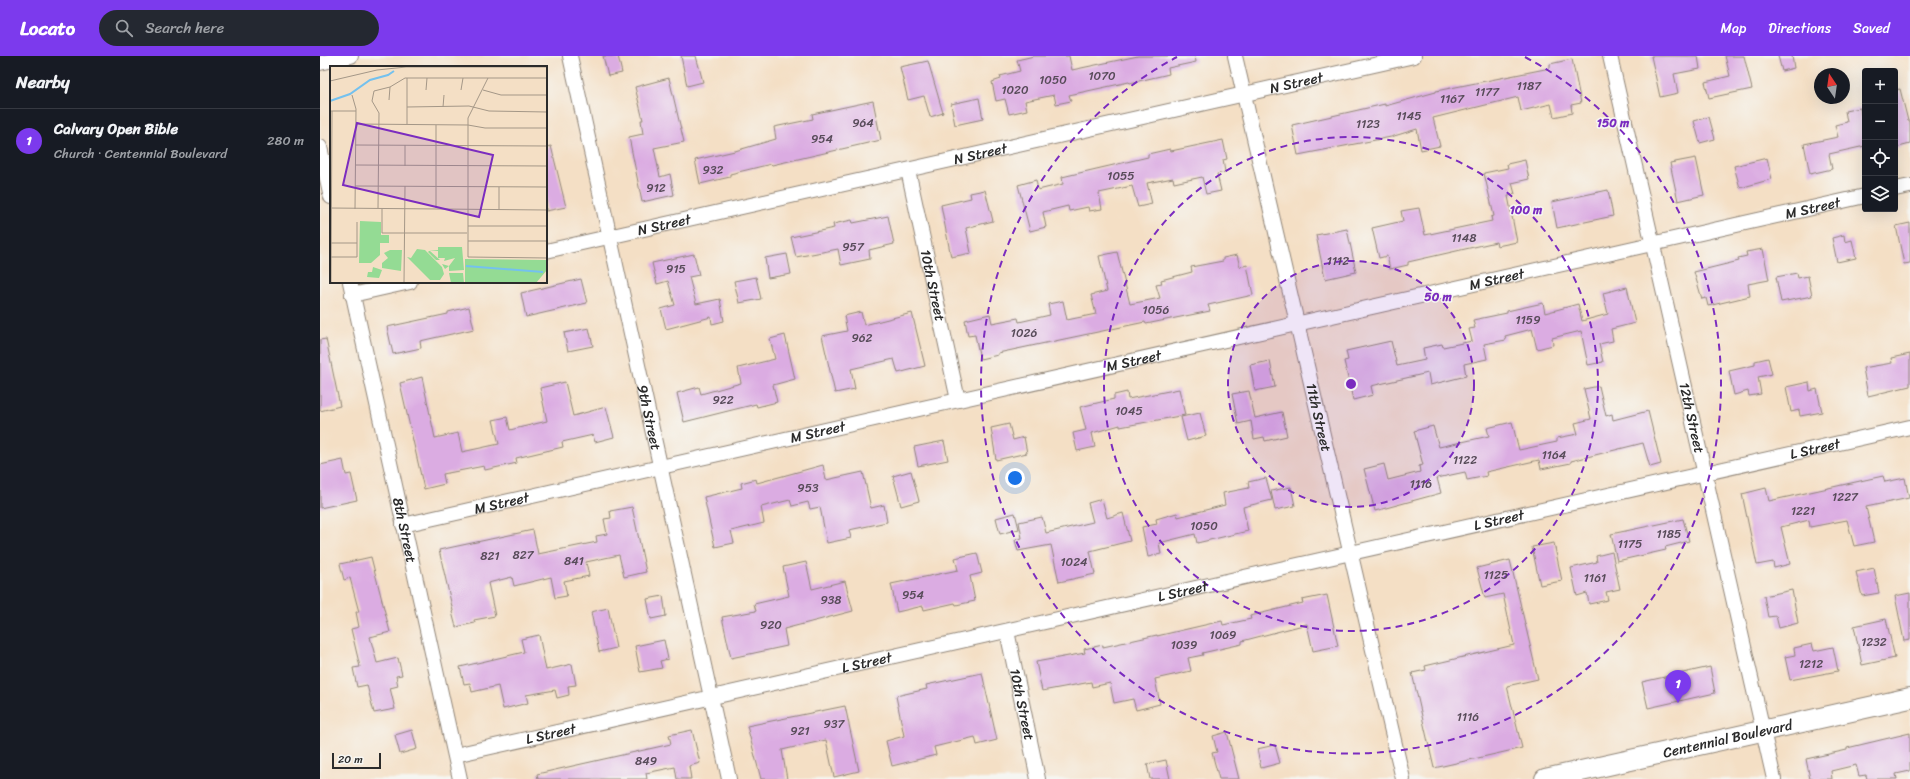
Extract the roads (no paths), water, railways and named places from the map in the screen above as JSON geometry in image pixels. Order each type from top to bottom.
[{"type":"main road","name":"Centennial Boulevard","points":[[1545,779],[1910,698]]},
{"type":"street","points":[[320,63],[351,56]]},
{"type":"street","name":"9th Street","points":[[570,56],[637,353],[660,467],[729,779]]},
{"type":"street","name":"11th Street","points":[[1235,56],[1403,779]]},
{"type":"street","name":"N Street","points":[[547,251],[1414,56]]},
{"type":"street","name":"12th Street","points":[[1610,56],[1654,244],[1704,473],[1774,779]]},
{"type":"street","points":[[320,147],[330,192]]},
{"type":"street","name":"10th Street","points":[[908,170],[958,400]]},
{"type":"street","points":[[1898,188],[1910,186]]},
{"type":"street","name":"M Street","points":[[403,525],[1862,197]]},
{"type":"street","points":[[351,288],[400,283]]},
{"type":"street","name":"8th Street","points":[[351,288],[460,779]]},
{"type":"street","name":"L Street","points":[[455,755],[1910,426]]},
{"type":"street","name":"10th Street","points":[[1007,631],[1038,779]]},
{"type":"place","name":"Calvary Open Bible","points":[[1678,703]]}]
